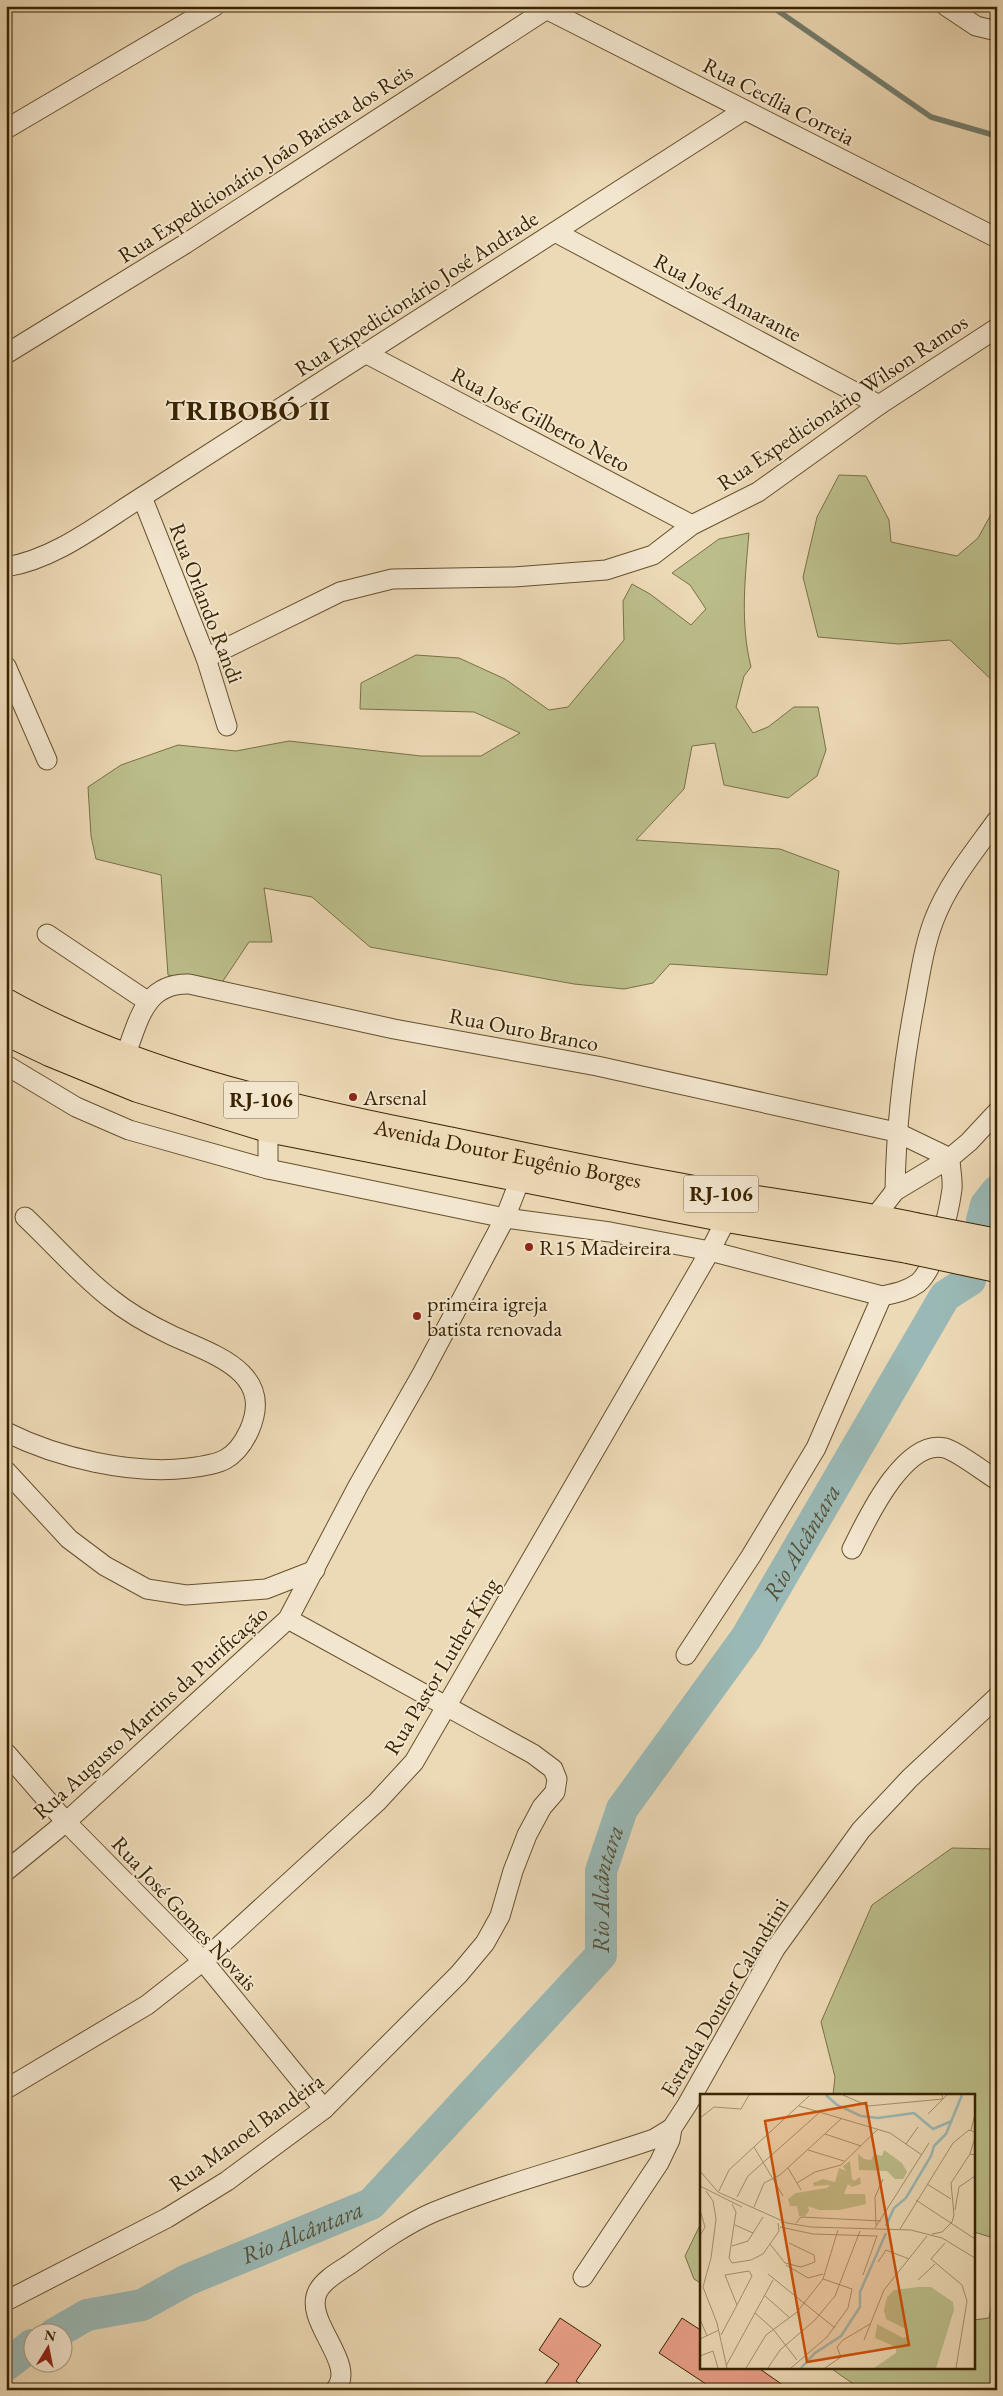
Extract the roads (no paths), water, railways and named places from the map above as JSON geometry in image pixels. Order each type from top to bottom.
[{"type":"highway","name":"Avenida Doutor Eugênio Borges","points":[[6,1003],[40,1022],[125,1056],[260,1100],[357,1123],[679,1188],[874,1218],[912,1238],[997,1268]]},
{"type":"highway","name":"Avenida Doutor Eugênio Borges","points":[[6,1031],[50,1052],[138,1088],[268,1128],[727,1218],[912,1238],[997,1243]]},
{"type":"street","points":[[6,129],[215,6]]},
{"type":"street","points":[[946,6],[976,26],[997,31]]},
{"type":"street","name":"Rua Cecília Correia","points":[[543,8],[997,238]]},
{"type":"street","name":"Rua Expedicionário João Batista dos Reis","points":[[6,354],[185,244],[543,8]]},
{"type":"street","name":"Rua Expedicionário José Andrade","points":[[6,566],[24,564],[57,549],[142,497],[367,354],[743,110]]},
{"type":"street","name":"Rua José Amarante","points":[[555,232],[879,404]]},
{"type":"street","name":"Rua Expedicionário Wilson Ramos","points":[[206,658],[340,592],[392,579],[514,578],[606,570],[653,555],[692,525],[758,492],[879,404],[997,328]]},
{"type":"street","name":"Rua José Gilberto Neto","points":[[367,354],[692,525]]},
{"type":"street","name":"Rua Orlando Randi","points":[[142,497],[206,658],[227,726]]},
{"type":"street","points":[[6,666],[47,760]]},
{"type":"street","points":[[895,1191],[896,1132],[906,1051],[922,964],[934,920],[953,882],[997,820]]},
{"type":"street","points":[[47,934],[147,1001],[125,1056]]},
{"type":"street","name":"Rua Ouro Branco","points":[[147,1001],[162,988],[174,984],[189,984],[394,1029],[597,1066],[896,1132],[950,1158]]},
{"type":"street","points":[[6,1064],[76,1107],[129,1130],[268,1169],[505,1218],[610,1232],[710,1251],[882,1296],[905,1291],[920,1282],[931,1264],[948,1211],[952,1187],[950,1158]]},
{"type":"street","points":[[874,1218],[895,1191],[950,1158],[969,1142],[997,1112]]},
{"type":"street","points":[[268,1128],[268,1169]]},
{"type":"street","name":"Rua Augusto Martins da Purificação","points":[[6,1871],[66,1822],[288,1619],[358,1486],[422,1374],[505,1218],[521,1177]]},
{"type":"street","points":[[6,1432],[62,1455],[102,1464],[183,1469],[217,1465],[241,1448],[252,1424],[254,1406],[254,1398],[245,1376],[218,1354],[170,1334],[110,1298],[25,1217]]},
{"type":"street","name":"Rua Pastor Luther King","points":[[6,2089],[147,2004],[203,1961],[377,1802],[414,1762],[710,1251],[727,1218]]},
{"type":"street","points":[[686,1655],[751,1556],[816,1448],[882,1296]]},
{"type":"street","points":[[852,1549],[871,1509],[906,1462],[921,1452],[936,1447],[946,1448],[997,1480]]},
{"type":"street","points":[[6,1471],[69,1539],[105,1566],[147,1589],[186,1595],[266,1589],[315,1570]]},
{"type":"street","name":"Rua Manoel Bandeira","points":[[6,2301],[167,2218],[227,2181],[324,2109],[459,1974],[485,1943],[500,1916],[513,1871],[527,1835],[542,1807],[555,1792],[557,1785],[553,1769],[533,1754],[288,1619]]},
{"type":"street","name":"Estrada Doutor Calandrini","points":[[583,2277],[659,2163],[670,2140],[672,2128],[687,2105],[775,1949],[861,1830],[910,1778],[997,1697]]},
{"type":"street","name":"Rua José Gomes Novais","points":[[6,1753],[66,1822],[203,1961],[324,2109]]},
{"type":"street","points":[[335,2390],[339,2386],[341,2378],[340,2364],[316,2314],[315,2300],[319,2290],[328,2279],[377,2245],[432,2213],[654,2139],[672,2128]]},
{"type":"waterway","points":[[771,6],[931,117],[997,136]]},
{"type":"waterway","name":"Rio Alcântara","points":[[982,1220],[986,1205],[997,1191]]},
{"type":"waterway","name":"Rio Alcântara","points":[[71,2324],[87,2315],[142,2305],[187,2280],[371,2204],[601,1955],[601,1871],[622,1809],[746,1638],[945,1296],[970,1280]]},
{"type":"waterway","name":"Rio Alcântara","points":[[6,2365],[22,2353]]},
{"type":"place","name":"Arsenal","points":[[353,1097]]},
{"type":"place","name":"R15 Madeireira","points":[[529,1247]]},
{"type":"place","name":"primeira igreja batista renovada","points":[[417,1316]]},
{"type":"district","name":"TRIBOBÓ II","points":[[248,410]]}]
